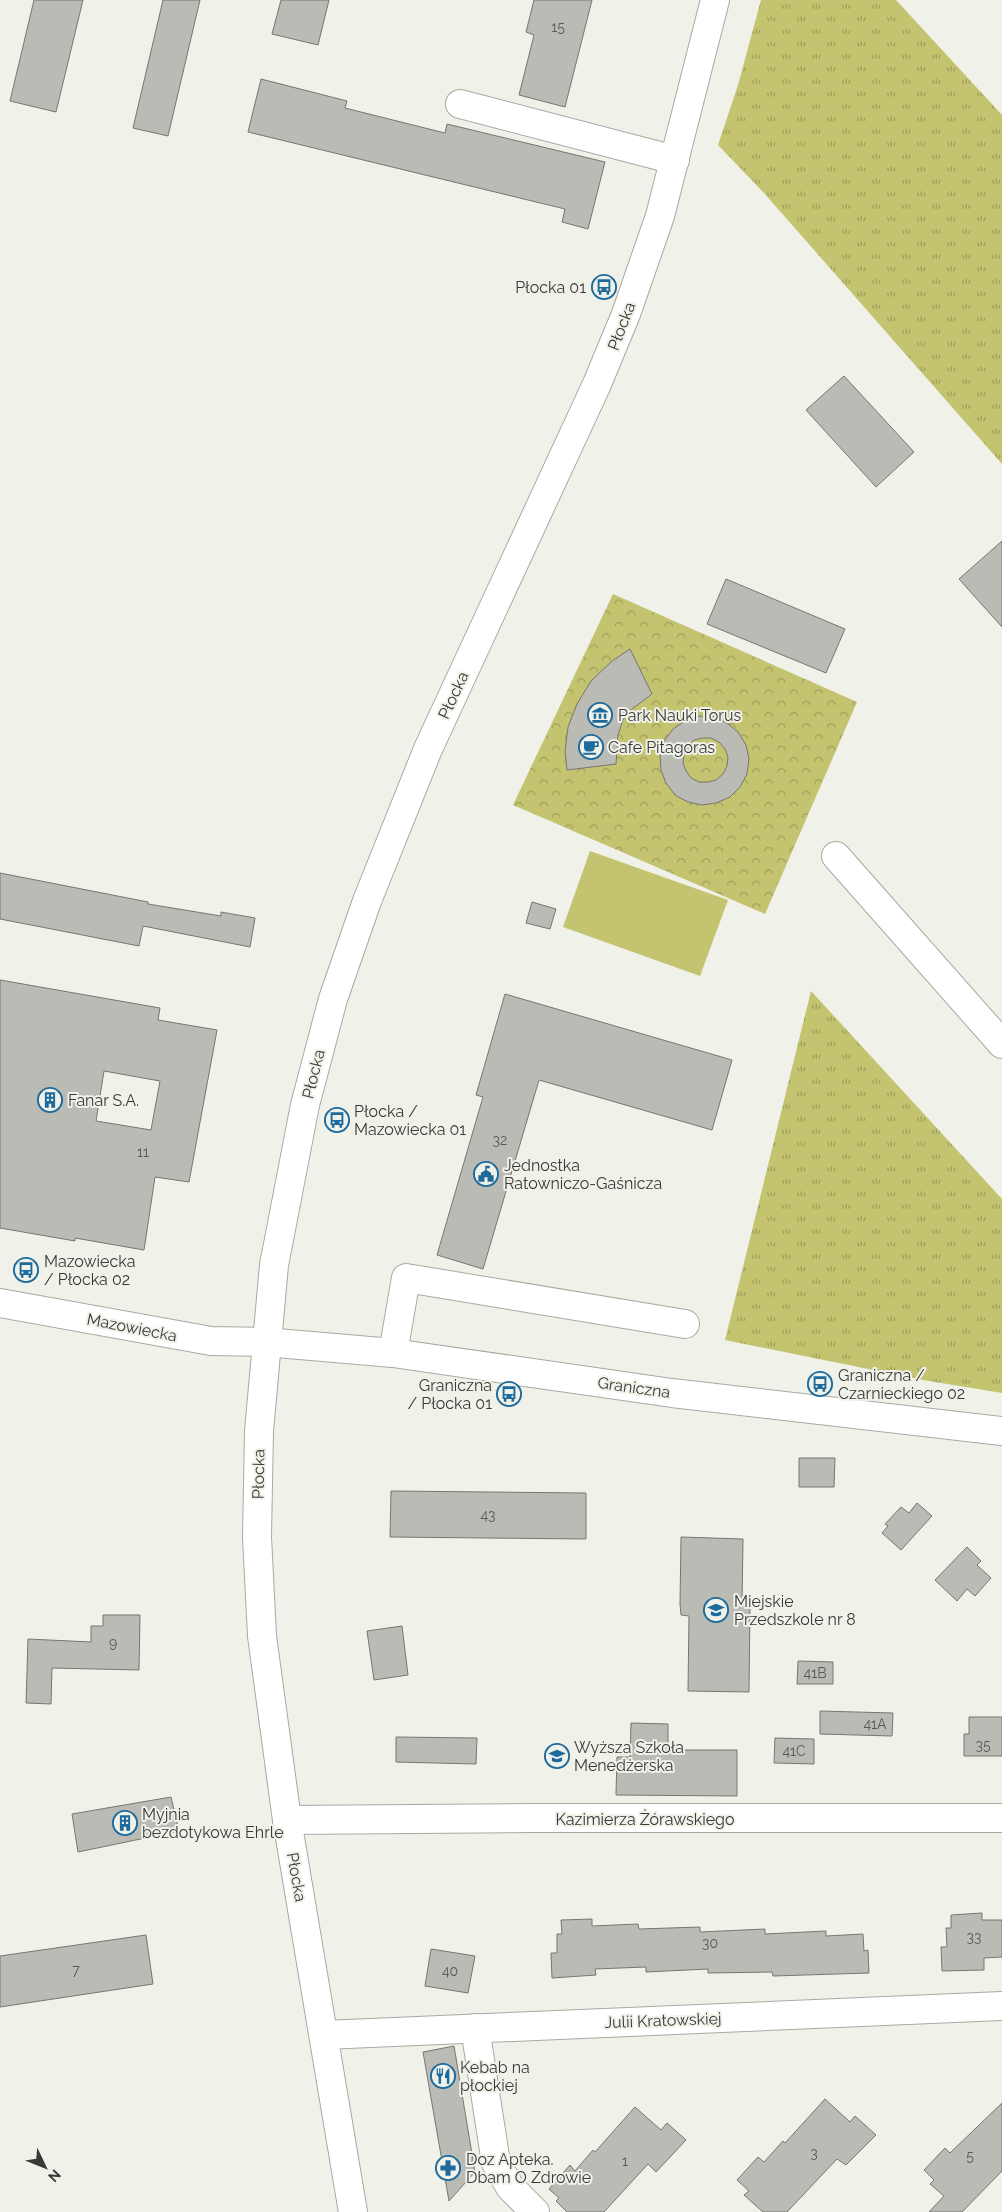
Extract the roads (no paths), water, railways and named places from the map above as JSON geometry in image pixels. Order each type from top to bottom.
[{"type":"street","name":"Płocka","points":[[353,2212],[287,1820],[262,1636],[257,1537],[260,1413],[274,1265],[306,1105],[332,999],[367,901],[428,750],[597,384],[618,334],[660,216],[715,0]]},
{"type":"street","points":[[460,104],[675,160]]},
{"type":"street","points":[[836,856],[1002,1044]]},
{"type":"street","points":[[393,1352],[406,1278],[685,1324]]},
{"type":"street","name":"Mazowiecka","points":[[0,1303],[211,1341],[266,1342]]},
{"type":"street","name":"Graniczna","points":[[266,1342],[393,1352],[672,1393],[1002,1431]]},
{"type":"street","name":"Kazimierza Żórawskiego","points":[[287,1820],[1002,1818]]},
{"type":"street","name":"Julii Kratowskiej","points":[[324,2036],[1002,2006]]},
{"type":"street","points":[[475,2028],[496,2163],[510,2187],[536,2212]]},
{"type":"place","name":"Płocka 01","points":[[604,287]]},
{"type":"place","name":"Park Nauki Torus","points":[[600,715]]},
{"type":"place","name":"Cafe Pitagoras","points":[[591,747]]},
{"type":"place","name":"Fanar S.A.","points":[[50,1100]]},
{"type":"place","name":"Płocka / Mazowiecka 01","points":[[337,1120]]},
{"type":"place","name":"Jednostka Ratowniczo-Gaśnicza","points":[[486,1174]]},
{"type":"place","name":"Mazowiecka / Płocka 02","points":[[26,1270]]},
{"type":"place","name":"Graniczna / Czarnieckiego 02","points":[[820,1384]]},
{"type":"place","name":"Graniczna / Płocka 01","points":[[509,1394]]},
{"type":"place","name":"Miejskie Przedszkole nr 8","points":[[716,1610]]},
{"type":"place","name":"Wyższa Szkoła Menedżerska","points":[[557,1756]]},
{"type":"place","name":"Myjnia bezdotykowa Ehrle","points":[[125,1823]]},
{"type":"place","name":"Kebab na płockiej","points":[[443,2076]]},
{"type":"place","name":"Doz Apteka. Dbam O Zdrowie","points":[[448,2168]]}]
